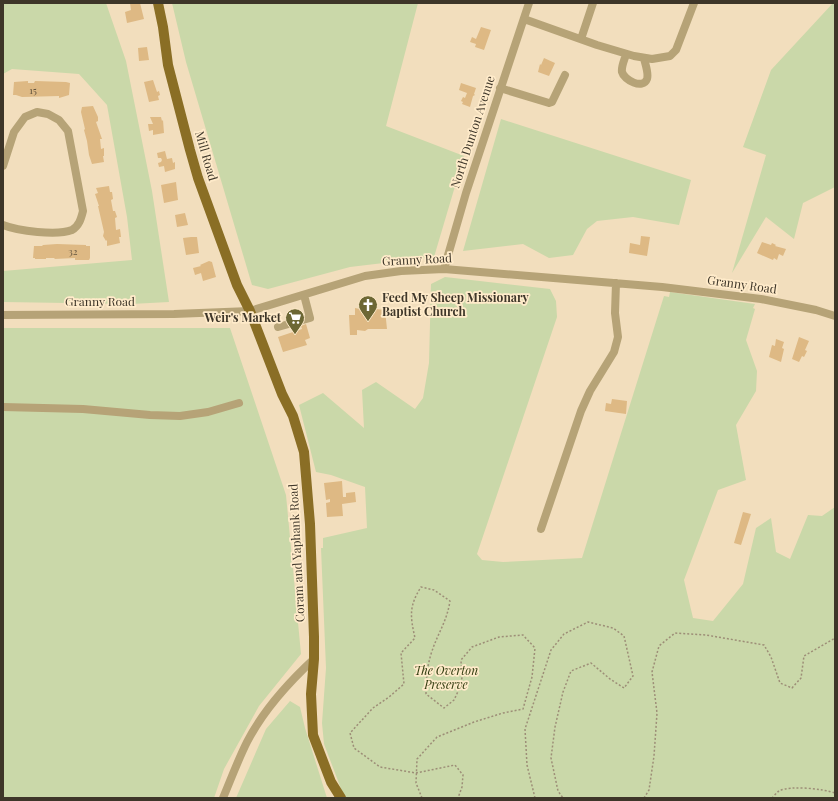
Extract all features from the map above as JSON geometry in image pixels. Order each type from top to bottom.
[{"type":"main road","name":"Mill Road","points":[[158,3],[168,65],[190,150],[237,285],[250,311]]},
{"type":"main road","name":"Coram and Yaphank Road","points":[[250,311],[282,394],[293,416],[304,452],[311,537],[314,659],[311,694],[313,735],[331,782],[341,798]]},
{"type":"street","name":"North Dunton Avenue","points":[[444,269],[466,193],[529,3]]},
{"type":"street","points":[[581,39],[593,3]]},
{"type":"street","points":[[524,18],[626,54],[652,59],[670,56],[676,50],[694,3]]},
{"type":"street","points":[[626,54],[622,67],[622,73],[633,83],[640,84],[646,82],[647,78],[644,58]]},
{"type":"street","points":[[500,88],[549,103],[552,102],[557,95],[565,75]]},
{"type":"street","points":[[3,166],[14,132],[25,117],[37,112],[48,114],[59,120],[68,131],[83,211],[81,221],[73,229],[61,232],[31,232],[3,225]]},
{"type":"street","name":"Granny Road","points":[[3,315],[174,314],[250,311],[365,276],[401,271],[444,269],[662,286],[761,299],[816,310],[835,316]]},
{"type":"street","points":[[541,529],[581,411],[590,391],[614,352],[618,337],[615,313],[616,282]]},
{"type":"street","points":[[278,327],[310,318],[304,295]]},
{"type":"street","points":[[3,407],[83,409],[180,416],[208,412],[239,403]]},
{"type":"street","points":[[223,798],[247,741],[265,712],[290,680],[314,659]]},
{"type":"path","points":[[422,798],[416,783],[416,773],[417,759],[437,737],[503,712],[523,709],[532,677],[535,648],[523,635],[499,637],[472,647],[461,660],[462,683],[454,700],[444,708],[426,694],[426,675],[432,651],[448,615],[450,601],[434,590],[420,587],[413,600],[411,621],[415,638],[401,653],[404,684],[390,697],[373,708],[350,733],[354,748],[380,767],[416,773],[455,765],[463,776],[462,787],[458,798]]},
{"type":"path","points":[[535,798],[527,765],[526,729],[551,650],[564,634],[588,622],[613,628],[624,636],[633,676],[624,688],[610,679],[591,663],[571,671],[563,692],[555,727],[551,758],[558,791],[563,798]]},
{"type":"path","points":[[644,798],[649,790],[654,756],[657,713],[652,672],[659,646],[675,633],[706,635],[764,645],[771,657],[780,683],[792,688],[801,678],[804,656],[835,638]]},
{"type":"path","points":[[772,798],[779,791],[797,788],[827,790],[835,793]]},
{"type":"green space","points":[[3,3],[106,3],[126,61],[152,191],[169,302],[131,304],[3,302],[3,271],[132,260],[127,217],[107,105],[79,74],[12,69],[3,74]]},
{"type":"green space","points":[[172,3],[418,3],[386,126],[464,156],[434,257],[350,267],[268,289],[252,285],[186,62]]},
{"type":"green space","points":[[833,3],[835,3],[835,187],[803,203],[794,239],[766,217],[732,273],[766,155],[743,147],[771,70]]},
{"type":"green space","points":[[501,119],[691,180],[679,225],[633,217],[597,221],[587,229],[573,255],[549,258],[523,244],[463,251]]},
{"type":"green space","name":"The Overton Preserve","points":[[445,277],[550,289],[556,301],[557,317],[477,554],[482,560],[503,562],[582,558],[664,296],[669,297],[670,292],[755,304],[753,308],[755,309],[746,340],[757,371],[756,391],[736,425],[746,480],[718,490],[684,580],[693,618],[713,621],[743,584],[756,528],[771,518],[776,552],[790,559],[808,515],[822,516],[835,507],[835,798],[346,798],[343,794],[324,744],[322,723],[326,668],[321,548],[323,548],[323,538],[367,528],[365,487],[331,475],[316,472],[299,405],[323,393],[364,428],[362,390],[376,382],[415,409],[423,398],[429,363],[431,284]]},
{"type":"green space","points":[[3,328],[230,328],[286,495],[301,654],[259,706],[224,769],[214,798],[3,798]]},
{"type":"green space","points":[[290,701],[300,707],[327,798],[236,798],[266,729]]},
{"type":"building","points":[[130,3],[140,3],[144,19],[127,23],[125,12],[131,10]]},
{"type":"building","points":[[481,27],[491,30],[484,50],[475,47],[476,44],[470,42],[472,37],[476,39]]},
{"type":"building","points":[[147,47],[149,60],[139,61],[138,48]]},
{"type":"building","points":[[544,58],[555,63],[549,76],[538,72],[540,64],[541,65]]},
{"type":"building","points":[[153,80],[157,92],[159,91],[160,95],[158,96],[159,100],[149,102],[144,82]]},
{"type":"building","points":[[28,81],[28,83],[34,83],[35,81],[70,83],[69,95],[59,98],[59,96],[22,97],[13,95],[14,82]]},
{"type":"building","points":[[461,83],[476,88],[470,107],[462,104],[463,102],[461,101],[463,97],[465,98],[467,93],[459,90]]},
{"type":"building","points":[[93,106],[98,117],[98,121],[96,122],[102,139],[100,139],[101,149],[104,148],[104,162],[92,164],[81,112],[82,107]]},
{"type":"building","points":[[150,117],[161,117],[162,121],[163,120],[164,133],[153,135],[153,130],[149,131],[148,124],[153,124]]},
{"type":"building","points":[[165,151],[167,159],[172,158],[173,163],[175,162],[175,169],[165,172],[164,166],[159,167],[158,163],[162,160],[161,158],[158,158],[157,153]]},
{"type":"building","points":[[176,182],[178,200],[164,203],[161,185]]},
{"type":"building","points":[[109,186],[110,192],[112,192],[113,199],[111,200],[113,211],[115,211],[117,217],[115,218],[116,230],[120,229],[121,237],[119,237],[120,243],[107,246],[107,240],[106,241],[103,236],[104,232],[95,194],[98,193],[96,188]]},
{"type":"building","points":[[185,213],[188,225],[177,227],[175,215]]},
{"type":"building","points":[[641,236],[650,237],[647,256],[629,253],[630,243],[640,245]]},
{"type":"building","points":[[197,237],[199,253],[186,255],[183,238]]},
{"type":"building","points":[[762,242],[771,245],[772,243],[776,245],[775,246],[786,249],[783,256],[779,254],[777,260],[774,258],[773,260],[757,253]]},
{"type":"building","points":[[57,244],[90,246],[90,258],[89,260],[75,260],[75,258],[33,258],[34,246]]},
{"type":"building","points":[[209,261],[212,262],[216,277],[203,281],[201,273],[195,275],[193,268],[201,266],[200,265]]},
{"type":"building","name":"Feed My Sheep Missionary Baptist Church","points":[[360,305],[367,305],[367,308],[385,310],[387,329],[368,329],[365,331],[357,330],[357,335],[350,335],[349,315],[355,315],[355,308],[360,309]]},
{"type":"building","points":[[306,324],[310,338],[305,340],[307,345],[283,352],[278,337],[302,329],[301,326]]},
{"type":"building","points":[[799,337],[809,341],[805,350],[807,351],[799,362],[792,359]]},
{"type":"building","points":[[776,339],[784,342],[781,362],[769,357],[772,345],[775,346]]},
{"type":"building","points":[[612,399],[627,401],[626,414],[605,411],[606,403],[611,404]]},
{"type":"building","points":[[342,481],[343,497],[346,497],[346,493],[355,492],[356,502],[342,504],[343,516],[327,517],[326,503],[330,502],[330,499],[326,500],[324,483]]},
{"type":"building","points":[[743,512],[751,514],[741,545],[734,543]]},
{"type":"place","name":"Feed My Sheep Missionary Baptist Church","points":[[368,322]]},
{"type":"place","name":"Weir's Market","points":[[295,335]]}]
